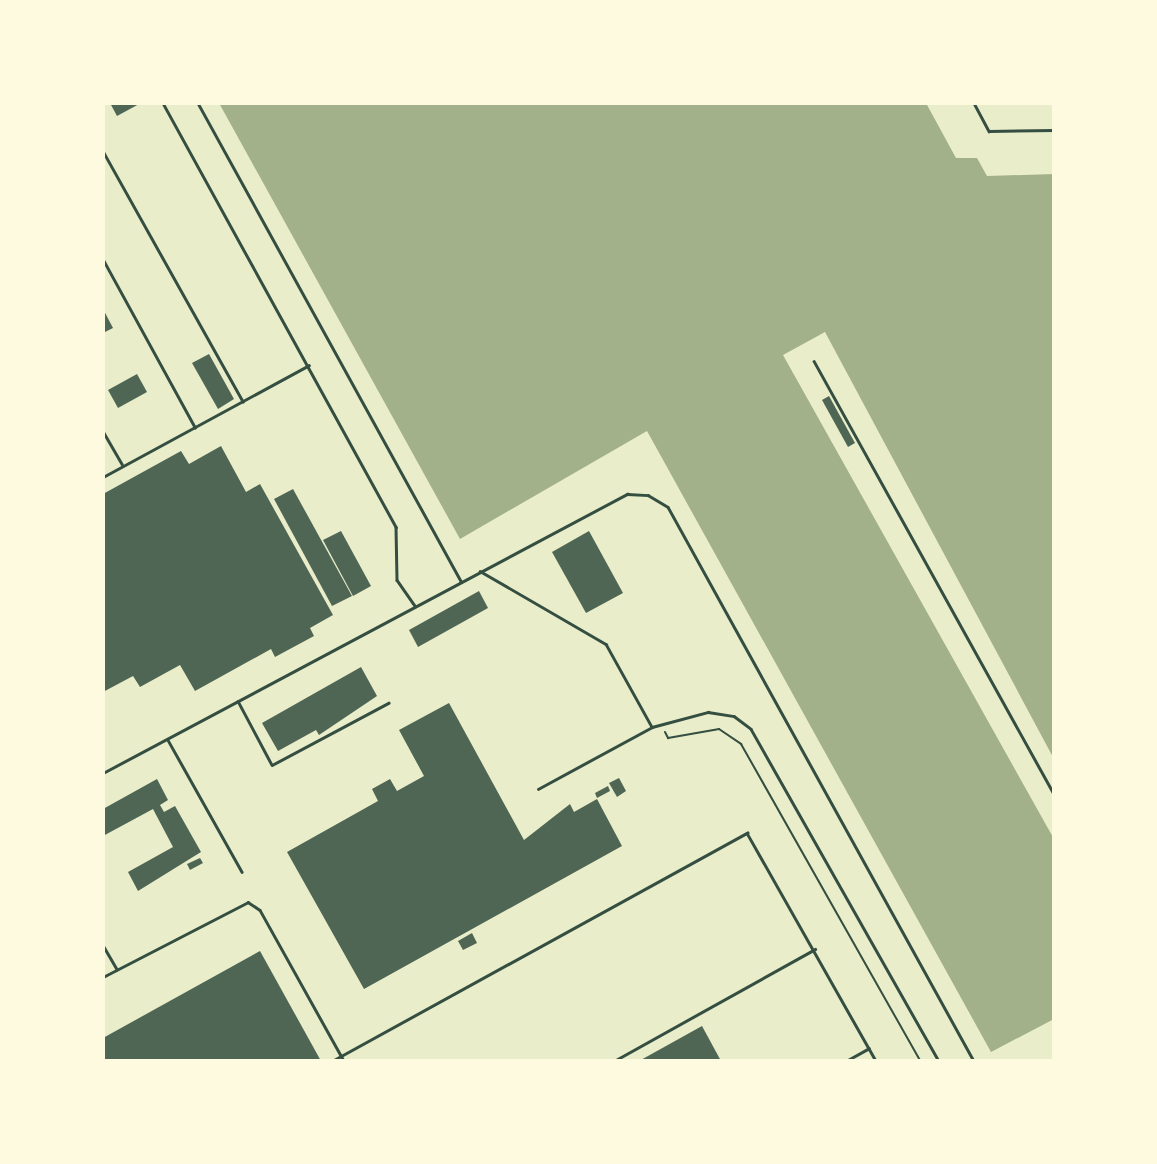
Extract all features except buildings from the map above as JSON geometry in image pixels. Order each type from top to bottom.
[{"type":"lane","points":[[163,103],[396,527],[397,580],[415,606]]},
{"type":"lane","points":[[198,103],[461,582]]},
{"type":"lane","points":[[974,103],[989,131],[1054,130]]},
{"type":"lane","points":[[103,151],[243,401]]},
{"type":"lane","points":[[103,259],[195,426]]},
{"type":"lane","points":[[814,361],[1054,794]]},
{"type":"lane","points":[[103,477],[309,365]]},
{"type":"lane","points":[[103,431],[123,466]]},
{"type":"lane","points":[[103,773],[627,494],[648,495],[668,507],[975,1061]]},
{"type":"lane","points":[[480,571],[606,643],[652,727]]},
{"type":"lane","points":[[238,701],[272,765],[388,703]]},
{"type":"lane","points":[[538,789],[661,722],[722,713],[751,729],[939,1061]]},
{"type":"lane","points":[[167,739],[242,872]]},
{"type":"lane","points":[[332,1061],[747,833],[876,1061]]},
{"type":"lane","points":[[103,976],[248,902],[260,910],[344,1061]]},
{"type":"lane","points":[[103,945],[117,969]]},
{"type":"lane","points":[[614,1061],[814,949]]},
{"type":"lane","points":[[846,1061],[869,1048]]},
{"type":"path","points":[[661,722],[668,738],[705,728],[741,744],[920,1061]]},
{"type":"shaded area","points":[[219,103],[926,103],[956,158],[977,158],[987,176],[1054,174],[1054,759],[825,332],[783,355],[1054,839],[1054,1019],[991,1052],[647,431],[460,539]]}]
